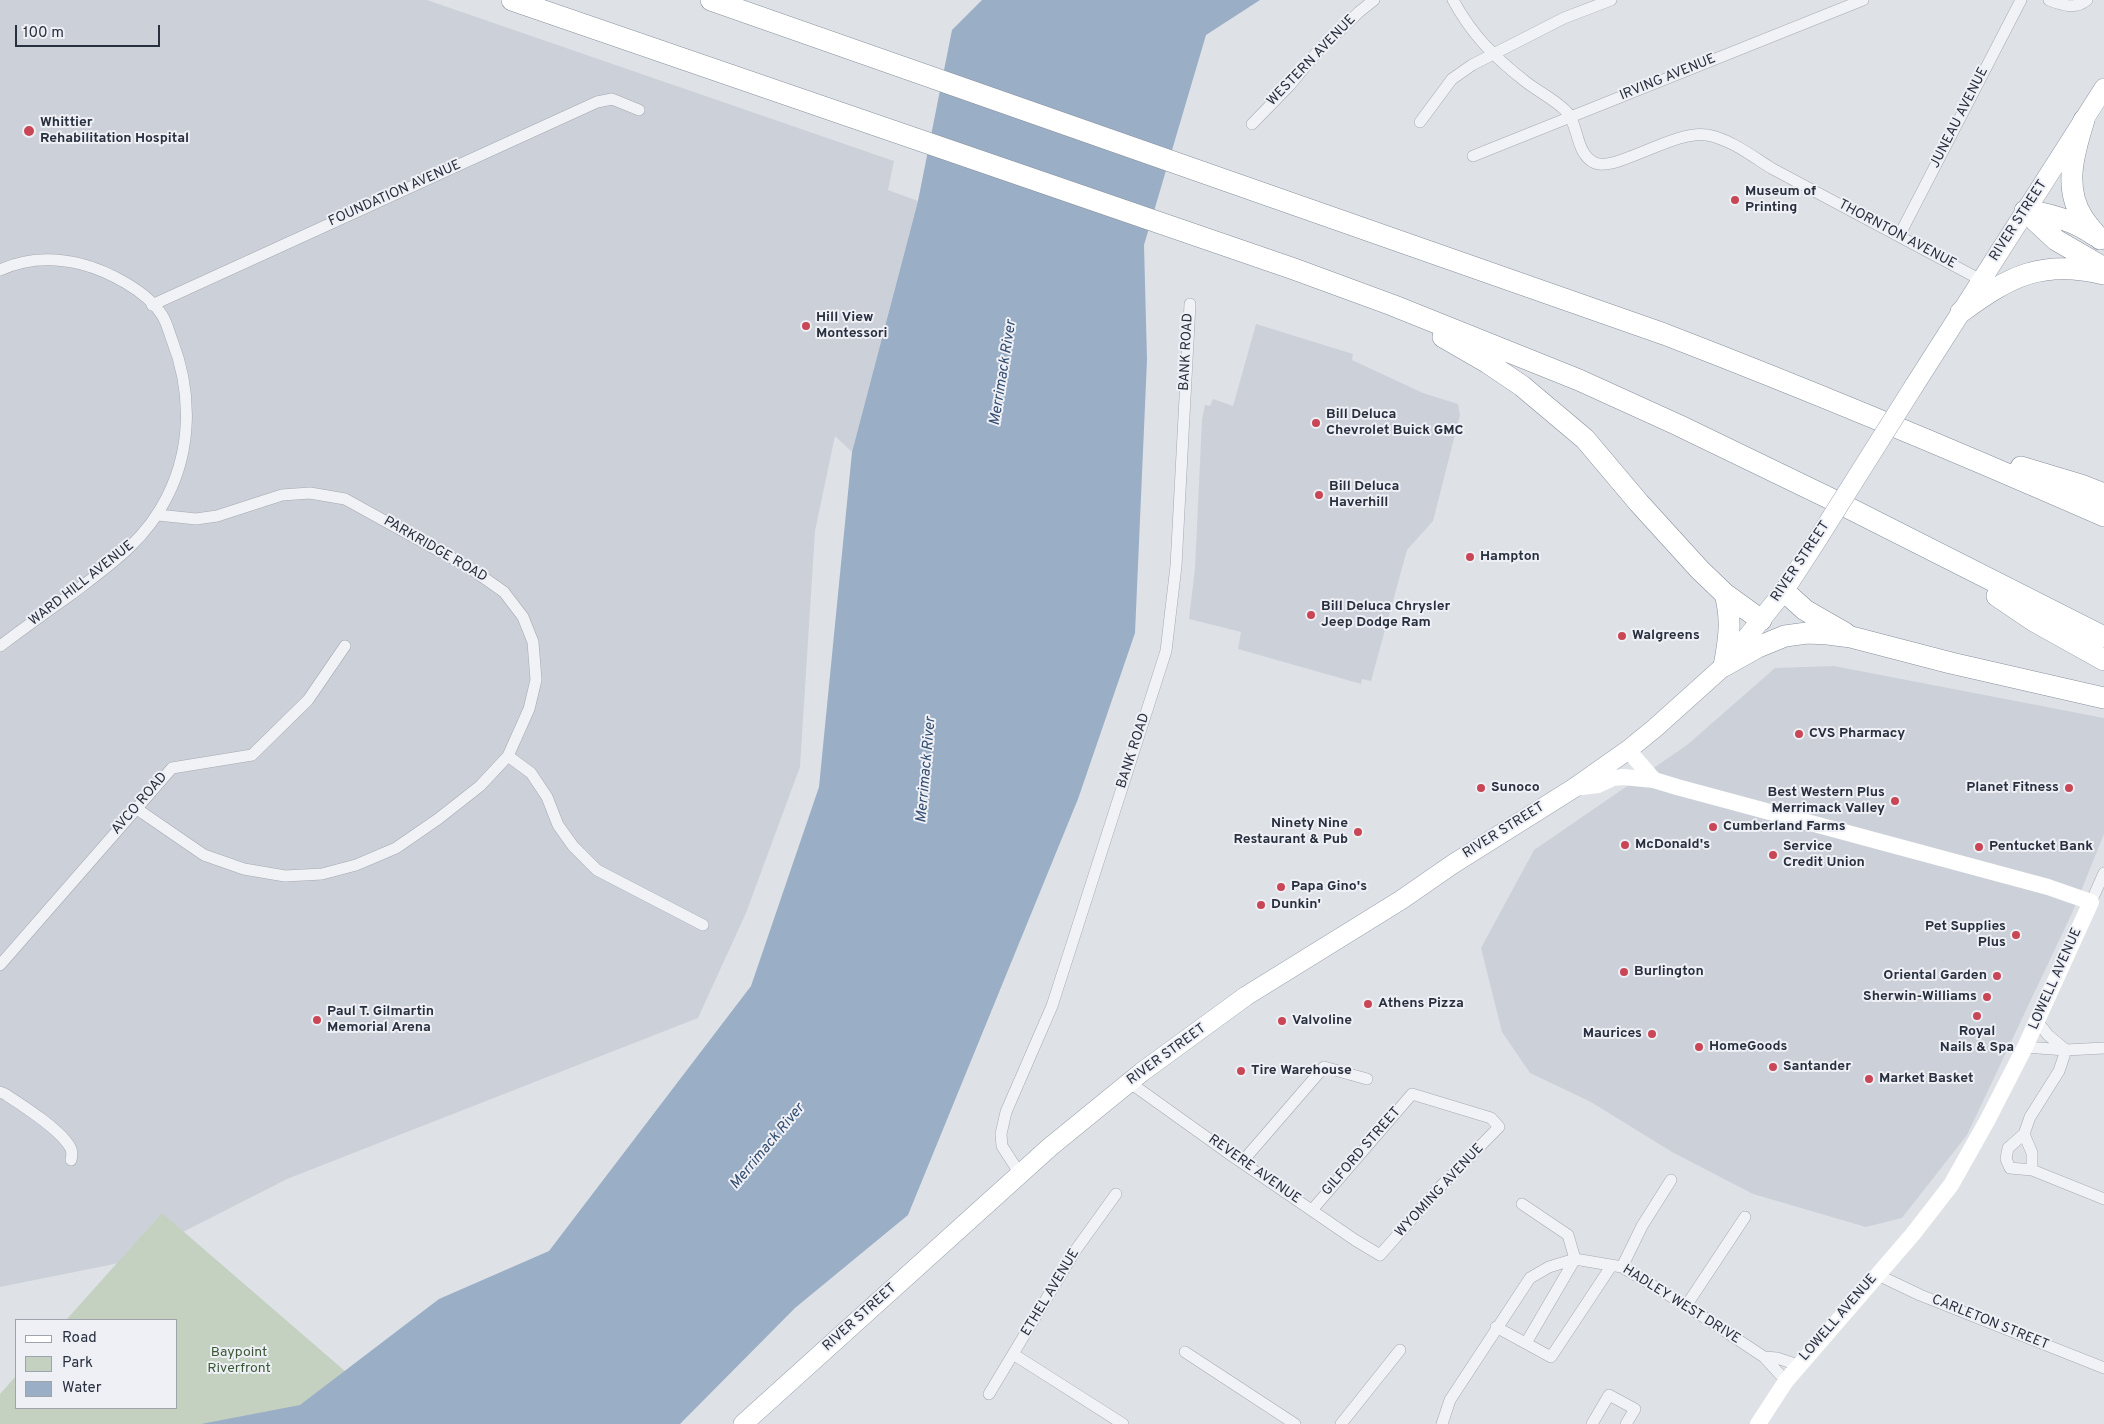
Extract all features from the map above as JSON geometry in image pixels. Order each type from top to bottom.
[{"type":"highway","points":[[512,0],[1195,236],[1294,268],[1392,305],[1579,380],[1642,408],[1831,500],[2104,637]]},
{"type":"highway","points":[[711,0],[1664,334],[1814,392],[1938,443],[2104,516]]},
{"type":"highway","points":[[2084,120],[2075,151],[2071,180],[2074,202],[2082,218],[2102,241]]},
{"type":"highway","points":[[2025,211],[2048,214],[2090,232],[2102,241]]},
{"type":"highway","points":[[2025,211],[2056,240],[2104,268]]},
{"type":"highway","points":[[1961,312],[1990,290],[2032,271],[2062,269],[2104,274]]},
{"type":"highway","points":[[1392,305],[1494,367],[1551,409],[1585,439],[1686,556],[1726,594],[1761,620]]},
{"type":"highway","points":[[1938,443],[2081,485],[2104,494]]},
{"type":"highway","points":[[1933,552],[2034,621],[2104,660]]},
{"type":"highway","points":[[1784,591],[1805,610],[1850,637]]},
{"type":"highway","points":[[1724,666],[1730,634],[1730,612],[1726,594]]},
{"type":"highway","points":[[1724,666],[1758,647],[1785,636],[1807,633],[1850,637],[1951,663],[2104,698]]},
{"type":"main road","name":"RIVER STREET","points":[[743,1424],[1020,1174],[1130,1082],[1246,996],[1401,900],[1453,864],[1574,788],[1656,728],[1724,666],[1784,591],[2104,88]]},
{"type":"main road","points":[[1628,750],[1654,780]]},
{"type":"main road","points":[[1574,788],[1598,784],[1623,776],[1654,780],[2055,889],[2091,902]]},
{"type":"main road","name":"LOWELL AVENUE","points":[[1758,1424],[1798,1366],[1913,1234],[1951,1184],[1987,1121],[2025,1047],[2091,902]]},
{"type":"street","name":"WESTERN AVENUE","points":[[1252,124],[1290,85],[1318,51],[1374,0]]},
{"type":"street","points":[[1453,0],[1464,19],[1493,55],[1528,83],[1557,102],[1571,116]]},
{"type":"street","points":[[1420,122],[1452,79],[1472,65],[1564,18],[1612,0]]},
{"type":"street","name":"IRVING AVENUE","points":[[1473,156],[1863,0]]},
{"type":"street","name":"JUNEAU AVENUE","points":[[1899,236],[2021,0]]},
{"type":"street","points":[[2053,2],[2073,6],[2080,5],[2087,0]]},
{"type":"street","name":"FOUNDATION AVENUE","points":[[152,305],[597,102],[612,99],[639,110]]},
{"type":"street","name":"THORNTON AVENUE","points":[[1571,116],[1584,153],[1595,163],[1611,164],[1686,136],[1706,134],[1744,151],[1771,168],[1981,280]]},
{"type":"street","name":"WARD HILL AVENUE","points":[[0,270],[16,262],[37,260],[54,259],[77,263],[98,268],[114,276],[152,305],[162,315],[176,350],[186,400],[187,424],[176,478],[152,524],[135,544],[114,562],[0,646]]},
{"type":"street","name":"BANK ROAD","points":[[1020,1174],[1002,1146],[1001,1134],[1006,1112],[1052,1006],[1166,651],[1176,566],[1190,304]]},
{"type":"street","name":"PARKRIDGE ROAD","points":[[137,809],[204,856],[244,869],[285,876],[322,874],[356,865],[396,848],[438,819],[480,786],[508,756],[530,709],[536,680],[533,642],[522,617],[504,592],[470,568],[345,499],[310,493],[282,495],[217,516],[196,519],[158,515]]},
{"type":"street","name":"AVCO ROAD","points":[[0,965],[172,768],[252,755],[308,700],[346,646]]},
{"type":"street","points":[[508,756],[531,773],[547,797],[558,825],[573,846],[597,870],[703,925]]},
{"type":"street","points":[[2091,902],[2104,873]]},
{"type":"street","points":[[2037,1021],[2048,1035],[2066,1050]]},
{"type":"street","points":[[2025,1047],[2066,1050],[2104,1048]]},
{"type":"street","points":[[2066,1050],[2059,1072],[2030,1117],[2024,1134],[2008,1148],[2006,1159],[2010,1168],[2032,1170],[2104,1199]]},
{"type":"street","points":[[1242,1162],[1324,1067],[1367,1079]]},
{"type":"street","name":"REVERE AVENUE","points":[[1130,1082],[1242,1162],[1380,1255]]},
{"type":"street","points":[[0,1092],[36,1115],[66,1140],[72,1150],[72,1160]]},
{"type":"street","name":"GILFORD STREET","points":[[1312,1210],[1412,1094],[1492,1118],[1499,1127]]},
{"type":"street","name":"WYOMING AVENUE","points":[[1380,1255],[1440,1187],[1499,1127]]},
{"type":"street","points":[[2024,1134],[2032,1153],[2032,1170]]},
{"type":"street","points":[[1496,1327],[1551,1357],[1617,1266],[1671,1180]]},
{"type":"street","name":"ETHEL AVENUE","points":[[989,1394],[1075,1252],[1116,1194]]},
{"type":"street","points":[[1522,1204],[1568,1235],[1576,1259],[1526,1343]]},
{"type":"street","points":[[1686,1306],[1745,1217]]},
{"type":"street","name":"HADLEY WEST DRIVE","points":[[1442,1424],[1450,1400],[1496,1327],[1530,1278],[1550,1267],[1576,1259],[1617,1266],[1686,1306],[1764,1357],[1786,1381]]},
{"type":"street","name":"CARLETON STREET","points":[[1878,1275],[1920,1295],[2104,1368]]},
{"type":"street","points":[[1341,1424],[1400,1350]]},
{"type":"street","points":[[1185,1352],[1295,1424]]},
{"type":"street","points":[[1013,1354],[1123,1424]]},
{"type":"street","name":"HADLEY WEST DRIVE","points":[[1764,1357],[1776,1358],[1798,1366]]},
{"type":"street","points":[[1592,1424],[1610,1395],[1635,1409],[1626,1424]]},
{"type":"shaded area","points":[[0,0],[427,0],[894,161],[888,190],[918,201],[852,452],[835,436],[815,531],[800,767],[746,913],[698,1018],[287,1179],[124,1262],[0,1287]]},
{"type":"shaded area","name":"Bill Deluca Haverhill","points":[[1256,324],[1353,354],[1352,360],[1423,393],[1458,404],[1460,415],[1433,521],[1407,550],[1371,681],[1362,679],[1361,684],[1238,649],[1241,632],[1189,619],[1195,568],[1202,420],[1205,405],[1210,406],[1213,399],[1233,406]]},
{"type":"shaded area","points":[[1834,666],[2104,718],[2104,834],[2073,911],[1967,1135],[1902,1218],[1866,1227],[1753,1194],[1672,1152],[1591,1102],[1530,1073],[1502,1032],[1481,948],[1534,850],[1687,745],[1775,668]]},
{"type":"green space","name":"Baypoint Riverfront","points":[[162,1213],[353,1378],[273,1424],[0,1424],[0,1394],[15,1377],[15,1409],[178,1409],[178,1319],[67,1319]]},
{"type":"water","name":"Merrimack River","points":[[982,0],[1260,0],[1206,35],[1144,245],[1147,360],[1135,633],[1078,799],[908,1215],[795,1308],[680,1424],[201,1424],[300,1405],[439,1299],[549,1251],[751,986],[819,787],[852,452],[918,201],[952,30]]},
{"type":"place","name":"Whittier Rehabilitation Hospital","points":[[29,131]]},
{"type":"place","name":"Museum of Printing","points":[[1735,200]]},
{"type":"place","name":"Hill View Montessori","points":[[806,326]]},
{"type":"place","name":"Bill Deluca Chevrolet Buick GMC","points":[[1316,423]]},
{"type":"place","name":"Bill Deluca Haverhill","points":[[1319,495]]},
{"type":"place","name":"Hampton","points":[[1470,557]]},
{"type":"place","name":"Bill Deluca Chrysler Jeep Dodge Ram","points":[[1311,615]]},
{"type":"place","name":"Walgreens","points":[[1622,636]]},
{"type":"place","name":"CVS Pharmacy","points":[[1799,734]]},
{"type":"place","name":"Sunoco","points":[[1481,788]]},
{"type":"place","name":"Planet Fitness","points":[[2069,788]]},
{"type":"place","name":"Best Western Plus Merrimack Valley","points":[[1895,801]]},
{"type":"place","name":"Cumberland Farms","points":[[1713,827]]},
{"type":"place","name":"Ninety Nine Restaurant & Pub","points":[[1358,832]]},
{"type":"place","name":"McDonald's","points":[[1625,845]]},
{"type":"place","name":"Pentucket Bank","points":[[1979,847]]},
{"type":"place","name":"Service Credit Union","points":[[1773,855]]},
{"type":"place","name":"Papa Gino's","points":[[1281,887]]},
{"type":"place","name":"Dunkin'","points":[[1261,905]]},
{"type":"place","name":"Pet Supplies Plus","points":[[2016,935]]},
{"type":"place","name":"Burlington","points":[[1624,972]]},
{"type":"place","name":"Oriental Garden","points":[[1997,976]]},
{"type":"place","name":"Sherwin-Williams","points":[[1987,997]]},
{"type":"place","name":"Athens Pizza","points":[[1368,1004]]},
{"type":"place","name":"Royal Nails & Spa","points":[[1977,1016]]},
{"type":"place","name":"Paul T. Gilmartin Memorial Arena","points":[[317,1020]]},
{"type":"place","name":"Valvoline","points":[[1282,1021]]},
{"type":"place","name":"Maurices","points":[[1652,1034]]},
{"type":"place","name":"HomeGoods","points":[[1699,1047]]},
{"type":"place","name":"Santander","points":[[1773,1067]]},
{"type":"place","name":"Tire Warehouse","points":[[1241,1071]]},
{"type":"place","name":"Market Basket","points":[[1869,1079]]}]
